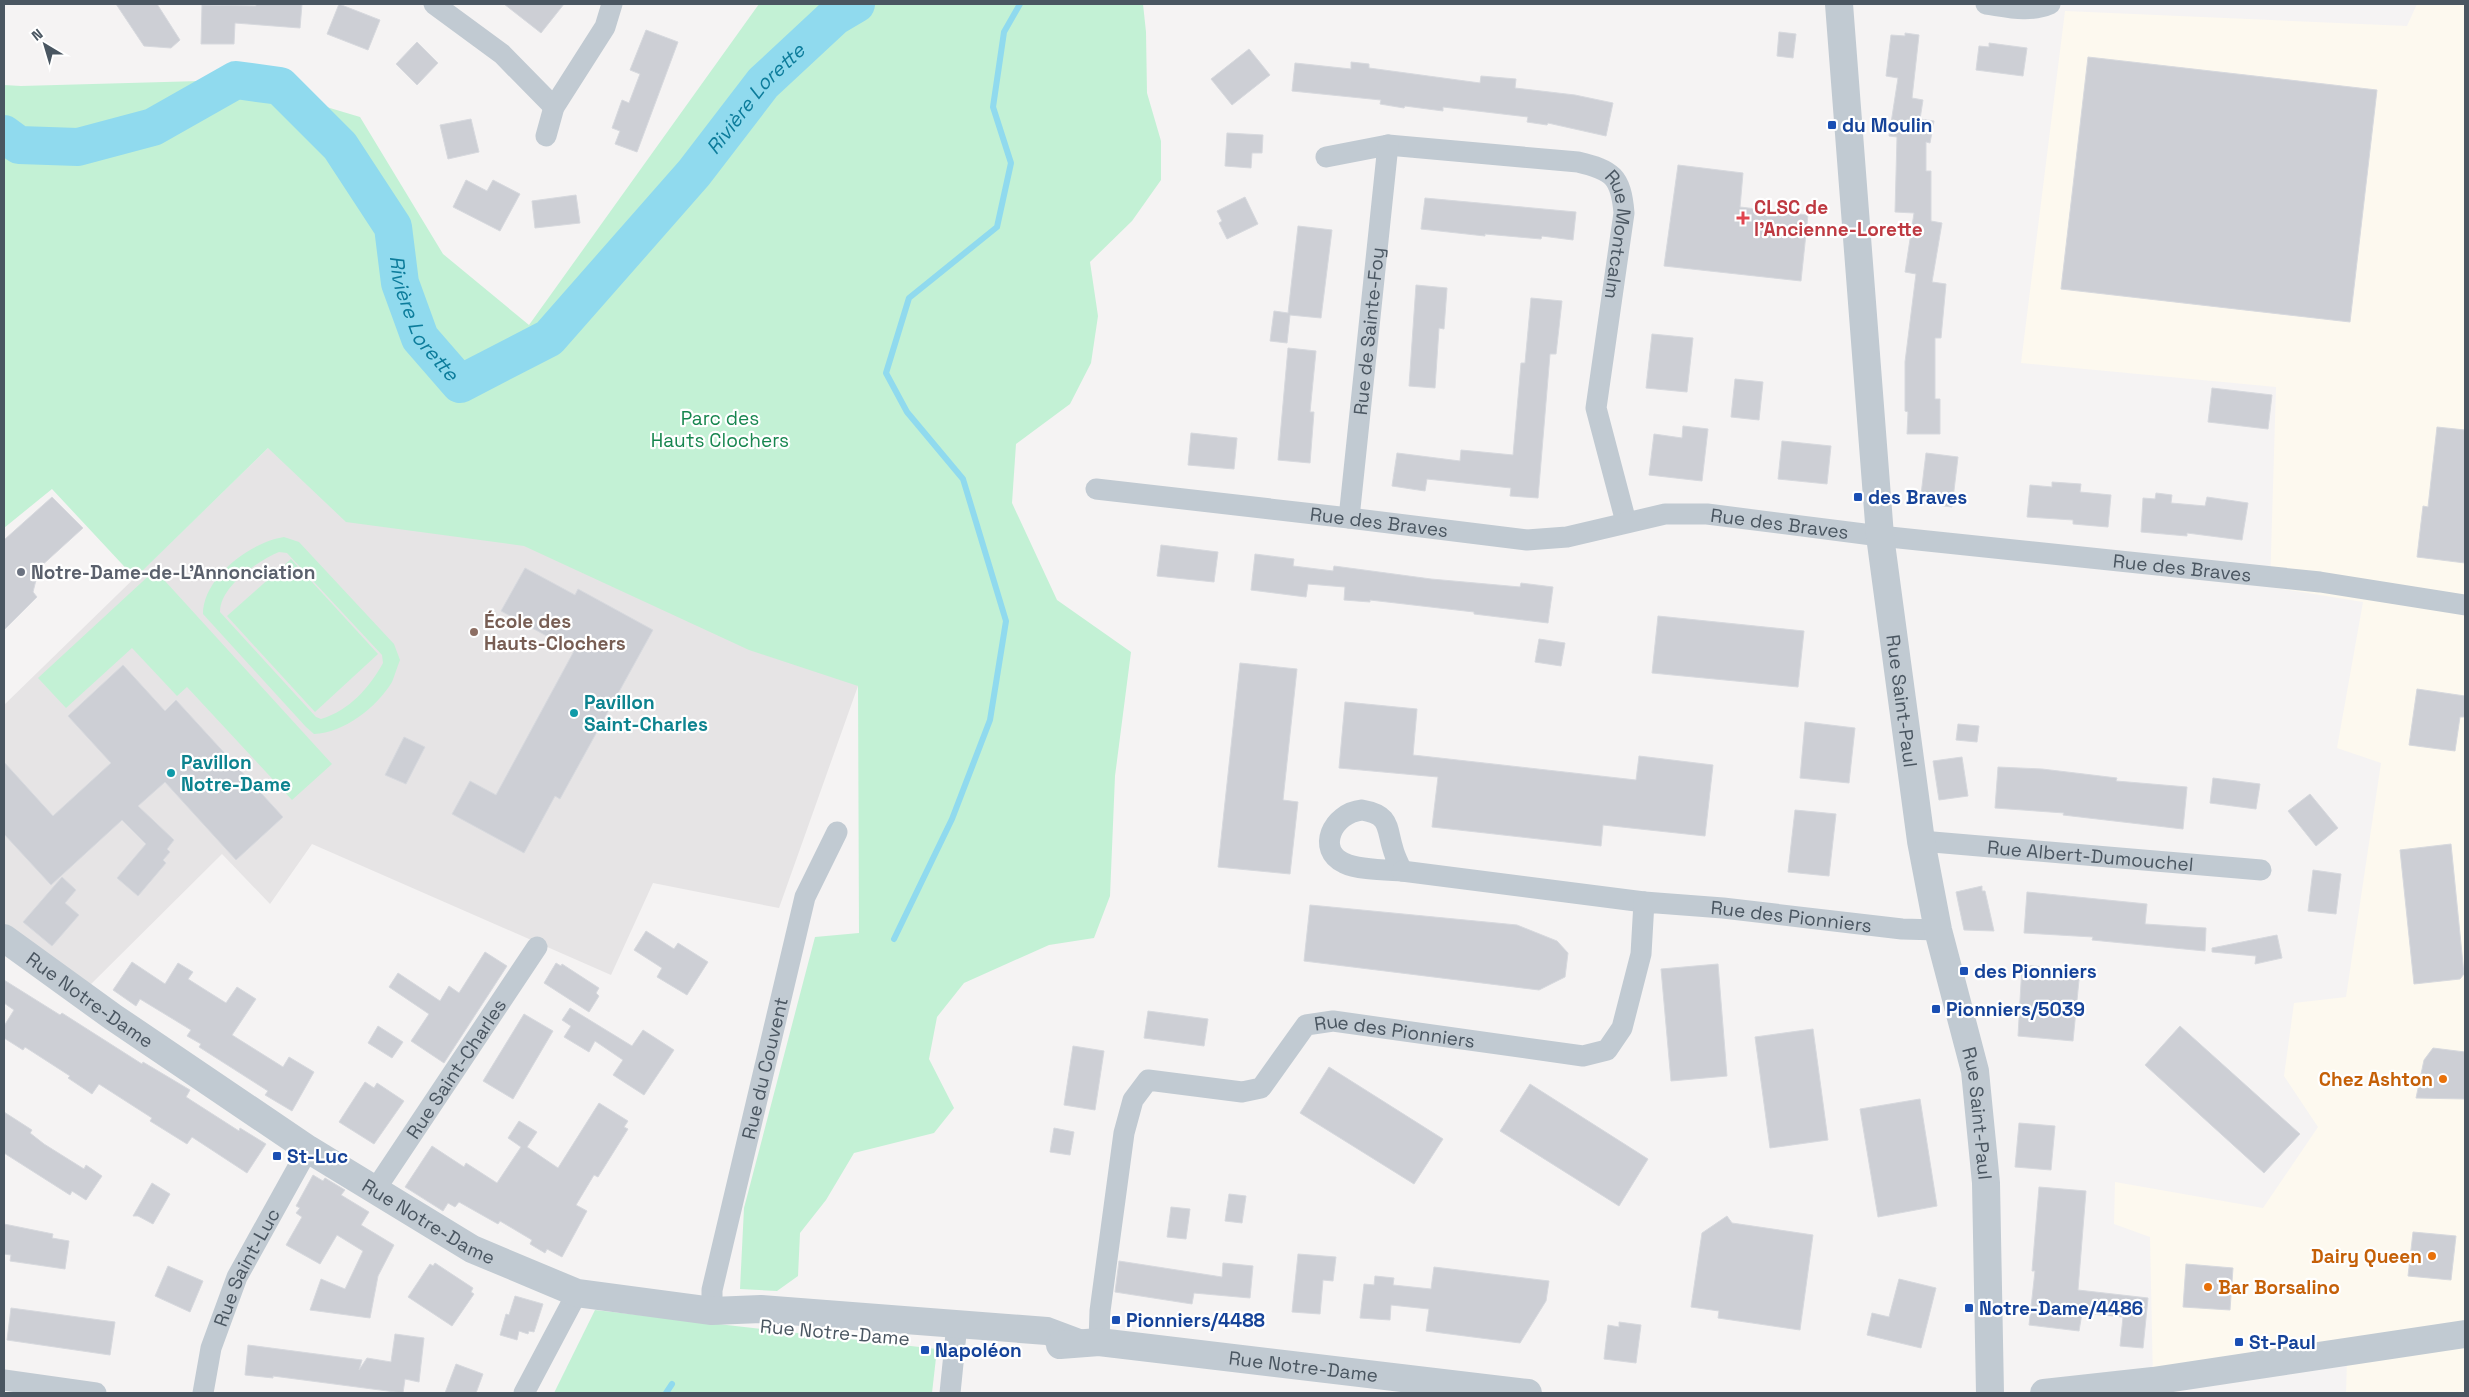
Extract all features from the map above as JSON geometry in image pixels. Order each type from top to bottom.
[{"type":"street","points":[[434,4],[502,54],[554,107]]},
{"type":"street","points":[[546,136],[554,107],[605,27],[612,4]]},
{"type":"street","name":"Rue Saint-Paul","points":[[1839,4],[1880,536],[1921,840],[1938,930],[1975,1071],[1986,1183],[1990,1393]]},
{"type":"street","points":[[1986,4],[2039,9],[2050,4]]},
{"type":"street","name":"Rue Montcalm","points":[[1326,157],[1388,145],[1578,162],[1600,167],[1617,178],[1623,195],[1624,212],[1596,408],[1626,522]]},
{"type":"street","name":"Rue de Sainte-Foy","points":[[1348,518],[1388,145]]},
{"type":"street","name":"Rue des Braves","points":[[1096,490],[1527,540],[1567,537],[1665,514],[1706,514],[1880,536],[2320,582],[2465,605]]},
{"type":"street","name":"Rue du Couvent","points":[[712,1311],[712,1290],[805,897],[837,832]]},
{"type":"street","name":"Rue Albert-Dumouchel","points":[[1921,840],[2261,870]]},
{"type":"street","name":"Rue des Pionniers","points":[[1402,872],[1644,902],[1723,908],[1902,929],[1938,930]]},
{"type":"street","name":"Rue des Pionniers","points":[[1089,1342],[1100,1311],[1124,1133],[1134,1100],[1148,1080],[1242,1092],[1261,1088],[1306,1025],[1333,1021],[1583,1056],[1607,1050],[1622,1028],[1641,954],[1644,902]]},
{"type":"street","name":"Rue Notre-Dame","points":[[4,938],[113,1017],[308,1149],[472,1249],[577,1293],[712,1311],[739,1323],[764,1328],[956,1333],[1041,1348],[1089,1342],[1528,1393]]},
{"type":"street","name":"Rue Saint-Charles","points":[[375,1190],[537,947]]},
{"type":"street","name":"Rue Saint-Luc","points":[[203,1393],[211,1348],[237,1277],[308,1149]]},
{"type":"street","points":[[524,1393],[577,1293]]},
{"type":"street","points":[[950,1393],[956,1333]]},
{"type":"street","points":[[2044,1393],[2153,1381],[2465,1334]]},
{"type":"street","points":[[4,1380],[96,1393]]},
{"type":"shaded area","points":[[2417,4],[2465,4],[2465,1393],[2346,1393],[2347,1359],[2153,1381],[2150,1237],[2114,1224],[2115,1182],[2263,1208],[2318,1127],[2284,1076],[2294,1003],[2346,997],[2381,763],[2337,748],[2363,602],[2270,587],[2276,387],[2021,363],[2065,11],[2407,26]]},
{"type":"shaded area","name":"École des Hauts-Clochers","points":[[460,384],[858,686],[779,908],[653,883],[611,975],[312,844],[270,904],[222,854],[78,997],[4,937],[4,705],[268,448]]},
{"type":"green space","name":"Parc des Hauts Clochers","points":[[759,4],[1143,4],[1146,32],[1147,93],[1161,141],[1161,180],[1132,221],[1090,262],[1098,316],[1091,363],[1070,404],[1016,444],[1012,503],[1057,600],[1131,652],[1115,776],[1110,896],[1094,938],[1049,945],[964,983],[937,1017],[929,1059],[954,1108],[934,1133],[854,1153],[826,1200],[800,1233],[798,1276],[777,1291],[740,1289],[744,1208],[815,937],[859,933],[858,686],[749,650],[524,546],[346,522],[268,448],[135,578],[52,489],[4,528],[4,85],[236,80],[360,117],[443,254],[529,325]]},
{"type":"green space","points":[[284,537],[299,542],[394,644],[400,660],[392,682],[378,701],[348,724],[325,733],[314,734],[306,727],[203,614],[205,600],[211,587],[220,575],[244,554],[271,540]],"holes":[[[279,552],[287,553],[382,655],[383,663],[358,697],[341,710],[321,719],[316,717],[220,612],[226,593],[251,568]]]},
{"type":"green space","points":[[291,559],[378,654],[315,712],[227,616]]},
{"type":"green space","points":[[155,570],[332,764],[292,800],[187,687],[177,696],[132,648],[66,708],[38,678]]},
{"type":"green space","points":[[595,1310],[937,1349],[932,1393],[554,1393]]},
{"type":"building","points":[[116,4],[157,4],[180,40],[171,48],[144,46]]},
{"type":"building","points":[[256,4],[302,4],[300,28],[235,23],[234,44],[201,44],[202,5],[256,6]]},
{"type":"building","points":[[339,4],[380,20],[368,50],[327,34]]},
{"type":"building","points":[[504,4],[564,4],[541,33]]},
{"type":"building","points":[[646,30],[678,42],[637,152],[615,144],[620,131],[612,128],[622,100],[629,103],[640,74],[630,70]]},
{"type":"building","points":[[1779,32],[1796,34],[1793,58],[1777,56]]},
{"type":"building","points":[[1905,33],[1919,35],[1912,98],[1923,100],[1920,119],[1934,121],[1930,143],[1926,142],[1926,171],[1931,171],[1931,221],[1942,223],[1932,282],[1946,284],[1941,338],[1935,338],[1935,399],[1940,399],[1940,434],[1907,434],[1908,412],[1905,411],[1905,362],[1916,274],[1905,272],[1914,213],[1895,212],[1897,137],[1889,136],[1898,78],[1886,76],[1891,35],[1905,36]]},
{"type":"building","points":[[417,42],[438,63],[417,85],[396,64]]},
{"type":"building","points":[[1989,43],[2027,48],[2023,76],[1976,70],[1979,46],[1989,47]]},
{"type":"building","points":[[1249,49],[1270,75],[1232,105],[1211,79]]},
{"type":"building","points":[[2088,57],[2377,90],[2350,322],[2061,289]]},
{"type":"building","points":[[1351,62],[1369,64],[1369,68],[1480,83],[1481,76],[1516,79],[1515,88],[1575,95],[1613,103],[1606,136],[1548,123],[1547,125],[1527,122],[1528,117],[1443,107],[1443,111],[1405,106],[1404,108],[1380,104],[1381,100],[1292,91],[1295,63],[1351,69]]},
{"type":"building","points":[[471,119],[479,152],[448,159],[440,125]]},
{"type":"building","points":[[1227,133],[1263,135],[1262,153],[1252,153],[1251,168],[1225,166]]},
{"type":"building","points":[[1678,165],[1743,173],[1740,207],[1808,215],[1801,281],[1664,266]]},
{"type":"building","points":[[466,180],[487,191],[493,180],[520,194],[500,231],[453,207]]},
{"type":"building","points":[[576,195],[580,223],[535,228],[532,201]]},
{"type":"building","points":[[1245,197],[1258,224],[1227,239],[1219,223],[1222,221],[1217,211]]},
{"type":"building","points":[[1425,198],[1576,212],[1573,240],[1542,236],[1541,239],[1485,234],[1485,236],[1421,229]]},
{"type":"building","points":[[1298,226],[1332,230],[1321,318],[1290,315],[1287,343],[1270,341],[1274,311],[1288,313]]},
{"type":"building","points":[[1416,285],[1447,288],[1444,329],[1439,328],[1435,388],[1409,386]]},
{"type":"building","points":[[1531,298],[1562,301],[1556,354],[1550,354],[1538,498],[1510,496],[1511,488],[1427,479],[1425,491],[1392,486],[1397,453],[1460,461],[1461,450],[1513,455],[1521,363],[1525,363]]},
{"type":"building","points":[[1652,334],[1693,338],[1687,392],[1646,388]]},
{"type":"building","points":[[1288,348],[1316,351],[1310,412],[1314,412],[1310,463],[1278,460]]},
{"type":"building","points":[[1735,379],[1763,382],[1759,420],[1731,417]]},
{"type":"building","points":[[2212,388],[2272,395],[2268,429],[2208,422]]},
{"type":"building","points":[[1683,426],[1708,429],[1702,481],[1649,475],[1654,434],[1682,438]]},
{"type":"building","points":[[2437,427],[2465,430],[2465,563],[2417,557],[2423,506],[2428,507]]},
{"type":"building","points":[[1191,433],[1237,438],[1234,469],[1188,465]]},
{"type":"building","points":[[1782,441],[1831,446],[1827,484],[1778,479]]},
{"type":"building","points":[[1926,453],[1958,457],[1952,507],[1920,503]]},
{"type":"building","points":[[2052,482],[2081,484],[2080,492],[2111,495],[2108,527],[2073,524],[2073,520],[2027,517],[2030,485],[2052,487]]},
{"type":"building","points":[[2156,493],[2172,495],[2171,503],[2205,506],[2207,497],[2248,503],[2242,540],[2187,533],[2187,536],[2141,532],[2143,498],[2155,499]]},
{"type":"building","name":"Notre-Dame-de-L'Annonciation","points":[[52,497],[83,528],[39,568],[33,592],[37,597],[4,630],[4,540]]},
{"type":"building","points":[[1161,545],[1218,552],[1214,582],[1157,576]]},
{"type":"building","points":[[1255,554],[1294,559],[1293,566],[1333,571],[1334,566],[1431,579],[1520,587],[1521,583],[1553,587],[1548,623],[1370,600],[1370,602],[1344,600],[1345,587],[1308,584],[1306,597],[1251,590]]},
{"type":"building","name":"Pavillon Saint-Charles","points":[[525,568],[575,595],[578,589],[653,630],[560,799],[555,796],[524,853],[452,814],[470,781],[496,795],[574,651],[501,611]]},
{"type":"building","points":[[1658,616],[1804,631],[1798,687],[1652,673]]},
{"type":"building","points":[[1539,639],[1565,643],[1561,666],[1535,662]]},
{"type":"building","points":[[1240,663],[1297,669],[1283,800],[1298,802],[1290,874],[1218,867]]},
{"type":"building","name":"Pavillon Notre-Dame","points":[[123,665],[165,711],[176,700],[283,817],[236,860],[165,782],[138,806],[174,840],[167,849],[170,852],[163,860],[166,863],[138,896],[117,878],[146,844],[122,820],[51,885],[4,834],[4,762],[53,816],[111,763],[68,716]]},
{"type":"building","points":[[2417,689],[2465,696],[2465,717],[2460,717],[2455,751],[2409,745]]},
{"type":"building","points":[[1345,702],[1417,709],[1413,755],[1636,780],[1639,756],[1713,765],[1705,836],[1603,825],[1601,846],[1432,827],[1438,777],[1339,768]]},
{"type":"building","points":[[1805,722],[1855,728],[1849,783],[1800,778]]},
{"type":"building","points":[[1958,724],[1979,726],[1977,742],[1956,740]]},
{"type":"building","points":[[404,737],[425,747],[406,784],[385,775]]},
{"type":"building","points":[[1962,757],[1968,796],[1939,800],[1933,761]]},
{"type":"building","points":[[1998,767],[2042,769],[2117,778],[2116,781],[2187,787],[2183,829],[2063,815],[2064,813],[1995,808]]},
{"type":"building","points":[[2213,778],[2260,784],[2256,809],[2210,803]]},
{"type":"building","points":[[2310,794],[2338,828],[2316,846],[2288,811]]},
{"type":"building","points":[[1795,810],[1836,814],[1829,876],[1788,872]]},
{"type":"building","points":[[2451,844],[2464,974],[2460,979],[2414,984],[2400,850]]},
{"type":"building","points":[[2313,870],[2341,874],[2336,914],[2308,911]]},
{"type":"building","points":[[62,877],[76,890],[65,903],[79,915],[52,946],[23,922]]},
{"type":"building","points":[[1982,886],[1982,891],[1985,891],[1994,931],[1964,930],[1956,892]]},
{"type":"building","points":[[2027,892],[2147,904],[2145,924],[2206,928],[2205,951],[2092,940],[2093,937],[2024,933]]},
{"type":"building","points":[[1310,905],[1517,925],[1557,941],[1568,953],[1565,977],[1539,990],[1304,961]]},
{"type":"building","points":[[646,931],[674,949],[678,943],[708,962],[687,995],[657,977],[662,968],[634,950]]},
{"type":"building","points":[[2277,935],[2282,958],[2255,964],[2256,956],[2212,952],[2212,948]]},
{"type":"building","points":[[485,952],[507,966],[444,1063],[411,1041],[429,1014],[389,987],[398,973],[440,1001],[449,986],[459,993]]},
{"type":"building","points":[[132,962],[165,984],[178,963],[193,972],[188,979],[226,1003],[237,987],[256,999],[232,1035],[283,1067],[289,1057],[314,1072],[292,1111],[265,1095],[268,1091],[199,1047],[201,1044],[187,1036],[191,1030],[140,999],[136,1006],[113,990]]},
{"type":"building","points":[[556,963],[561,966],[562,964],[599,988],[596,993],[599,996],[589,1012],[544,983]]},
{"type":"building","points":[[1718,964],[1727,1076],[1671,1081],[1661,969]]},
{"type":"building","points":[[2022,965],[2080,970],[2073,1041],[2018,1036]]},
{"type":"building","points":[[4,980],[60,1015],[62,1013],[142,1064],[143,1062],[190,1090],[186,1097],[239,1131],[240,1128],[266,1144],[247,1173],[192,1137],[187,1144],[150,1121],[152,1118],[99,1084],[92,1094],[68,1078],[70,1076],[25,1047],[23,1050],[4,1038],[4,1026],[14,1010],[4,1003]]},
{"type":"building","points":[[570,1008],[632,1046],[643,1030],[674,1050],[644,1095],[613,1075],[623,1060],[595,1041],[589,1052],[564,1037],[571,1026],[562,1020]]},
{"type":"building","points":[[1148,1011],[1208,1019],[1204,1046],[1144,1038]]},
{"type":"building","points":[[524,1014],[553,1031],[513,1099],[483,1081]]},
{"type":"building","points":[[378,1026],[403,1042],[392,1058],[368,1043]]},
{"type":"building","points":[[2180,1026],[2300,1134],[2264,1173],[2145,1065]]},
{"type":"building","points":[[1813,1029],[1828,1140],[1770,1148],[1755,1037]]},
{"type":"building","points":[[1073,1046],[1104,1051],[1095,1110],[1064,1105]]},
{"type":"building","name":"Chez Ashton","points":[[2433,1048],[2465,1052],[2465,1099],[2416,1098],[2424,1060]]},
{"type":"building","points":[[1329,1067],[1443,1139],[1414,1184],[1300,1113]]},
{"type":"building","points":[[365,1082],[374,1088],[377,1083],[404,1101],[374,1144],[339,1122]]},
{"type":"building","points":[[1530,1084],[1648,1159],[1619,1206],[1500,1131]]},
{"type":"building","points":[[1920,1099],[1937,1206],[1878,1217],[1860,1109]]},
{"type":"building","points":[[599,1103],[628,1121],[624,1127],[628,1129],[598,1177],[594,1175],[576,1205],[587,1211],[562,1257],[547,1249],[545,1253],[530,1244],[532,1240],[500,1221],[498,1224],[459,1202],[455,1207],[448,1203],[443,1211],[405,1187],[432,1146],[464,1167],[466,1163],[497,1183],[521,1147],[508,1138],[519,1121],[537,1132],[527,1147],[558,1168]]},
{"type":"building","points":[[4,1112],[32,1130],[30,1133],[44,1144],[84,1169],[86,1165],[102,1176],[86,1200],[72,1191],[70,1195],[4,1153]]},
{"type":"building","points":[[2019,1123],[2055,1126],[2051,1170],[2015,1167]]},
{"type":"building","points":[[1054,1128],[1074,1132],[1070,1155],[1050,1152]]},
{"type":"building","points":[[313,1175],[323,1181],[325,1178],[345,1190],[341,1195],[369,1212],[361,1225],[394,1245],[378,1276],[370,1318],[310,1310],[321,1279],[345,1289],[363,1251],[337,1235],[320,1264],[286,1245],[302,1217],[296,1213],[300,1208],[296,1206]]},
{"type":"building","points":[[152,1183],[170,1194],[153,1224],[138,1216],[133,1216]]},
{"type":"building","points":[[2039,1187],[2086,1191],[2078,1290],[2148,1298],[2143,1348],[2120,1346],[2123,1317],[2082,1313],[2079,1331],[2029,1325],[2035,1271],[2032,1271]]},
{"type":"building","points":[[1229,1194],[1246,1196],[1242,1223],[1225,1221]]},
{"type":"building","points":[[1171,1207],[1190,1209],[1186,1239],[1167,1237]]},
{"type":"building","points":[[1727,1216],[1732,1223],[1813,1235],[1800,1330],[1718,1318],[1719,1311],[1691,1307],[1702,1233]]},
{"type":"building","points":[[4,1224],[53,1234],[52,1238],[69,1241],[65,1269],[10,1261],[11,1255],[4,1254]]},
{"type":"building","name":"Dairy Queen","points":[[2413,1232],[2456,1236],[2451,1280],[2408,1276]]},
{"type":"building","points":[[1298,1254],[1336,1257],[1333,1281],[1323,1280],[1320,1314],[1292,1312]]},
{"type":"building","points":[[1119,1261],[1222,1277],[1223,1263],[1253,1266],[1250,1298],[1194,1293],[1192,1304],[1115,1292]]},
{"type":"building","points":[[435,1263],[473,1288],[471,1292],[474,1294],[452,1326],[408,1297],[430,1264],[433,1266]]},
{"type":"building","name":"Bar Borsalino","points":[[2186,1264],[2233,1268],[2230,1310],[2183,1307]]},
{"type":"building","points":[[168,1266],[203,1281],[190,1312],[155,1296]]},
{"type":"building","points":[[1434,1267],[1549,1281],[1546,1301],[1520,1343],[1426,1331],[1429,1309],[1391,1305],[1390,1320],[1360,1318],[1364,1284],[1374,1285],[1375,1276],[1394,1278],[1393,1285],[1431,1289]]},
{"type":"building","points":[[1899,1279],[1936,1288],[1921,1348],[1867,1335],[1872,1313],[1889,1317]]},
{"type":"building","points":[[515,1296],[543,1304],[534,1332],[529,1331],[528,1334],[519,1331],[517,1340],[500,1335],[506,1314],[509,1315]]},
{"type":"building","points":[[11,1308],[115,1322],[110,1355],[7,1340]]},
{"type":"building","points":[[1619,1322],[1641,1325],[1636,1363],[1604,1359],[1608,1325],[1619,1327]]},
{"type":"building","points":[[395,1334],[424,1338],[419,1382],[405,1379],[403,1393],[273,1376],[273,1378],[245,1375],[248,1345],[362,1360],[359,1370],[367,1358],[391,1362]]},
{"type":"building","points":[[456,1364],[483,1374],[476,1393],[445,1393]]},
{"type":"waterway","name":"Rivière Lorette","points":[[4,134],[19,145],[78,147],[153,127],[236,80],[280,86],[340,146],[393,227],[400,283],[420,338],[460,384],[549,338],[694,173],[763,83],[834,17],[856,4]]},
{"type":"waterway","points":[[894,939],[952,819],[990,720],[1006,621],[963,479],[907,412],[886,373],[909,298],[997,227],[1011,163],[993,107],[1004,32],[1020,4]]},
{"type":"waterway","points":[[666,1393],[672,1384]]},
{"type":"place","name":"du Moulin","points":[[1832,125]]},
{"type":"place","name":"CLSC de l'Ancienne-Lorette","points":[[1743,218]]},
{"type":"place","name":"des Braves","points":[[1858,497]]},
{"type":"place","name":"Notre-Dame-de-L'Annonciation","points":[[21,572]]},
{"type":"place","name":"École des Hauts-Clochers","points":[[474,632]]},
{"type":"place","name":"Pavillon Saint-Charles","points":[[574,713]]},
{"type":"place","name":"Pavillon Notre-Dame","points":[[171,773]]},
{"type":"place","name":"des Pionniers","points":[[1964,971]]},
{"type":"place","name":"Pionniers/5039","points":[[1936,1009]]},
{"type":"place","name":"Chez Ashton","points":[[2443,1079]]},
{"type":"place","name":"St-Luc","points":[[277,1156]]},
{"type":"place","name":"Dairy Queen","points":[[2432,1256]]},
{"type":"place","name":"Bar Borsalino","points":[[2208,1287]]},
{"type":"place","name":"Notre-Dame/4486","points":[[1969,1308]]},
{"type":"place","name":"Pionniers/4488","points":[[1116,1320]]},
{"type":"place","name":"St-Paul","points":[[2239,1342]]},
{"type":"place","name":"Napoléon","points":[[925,1350]]}]
